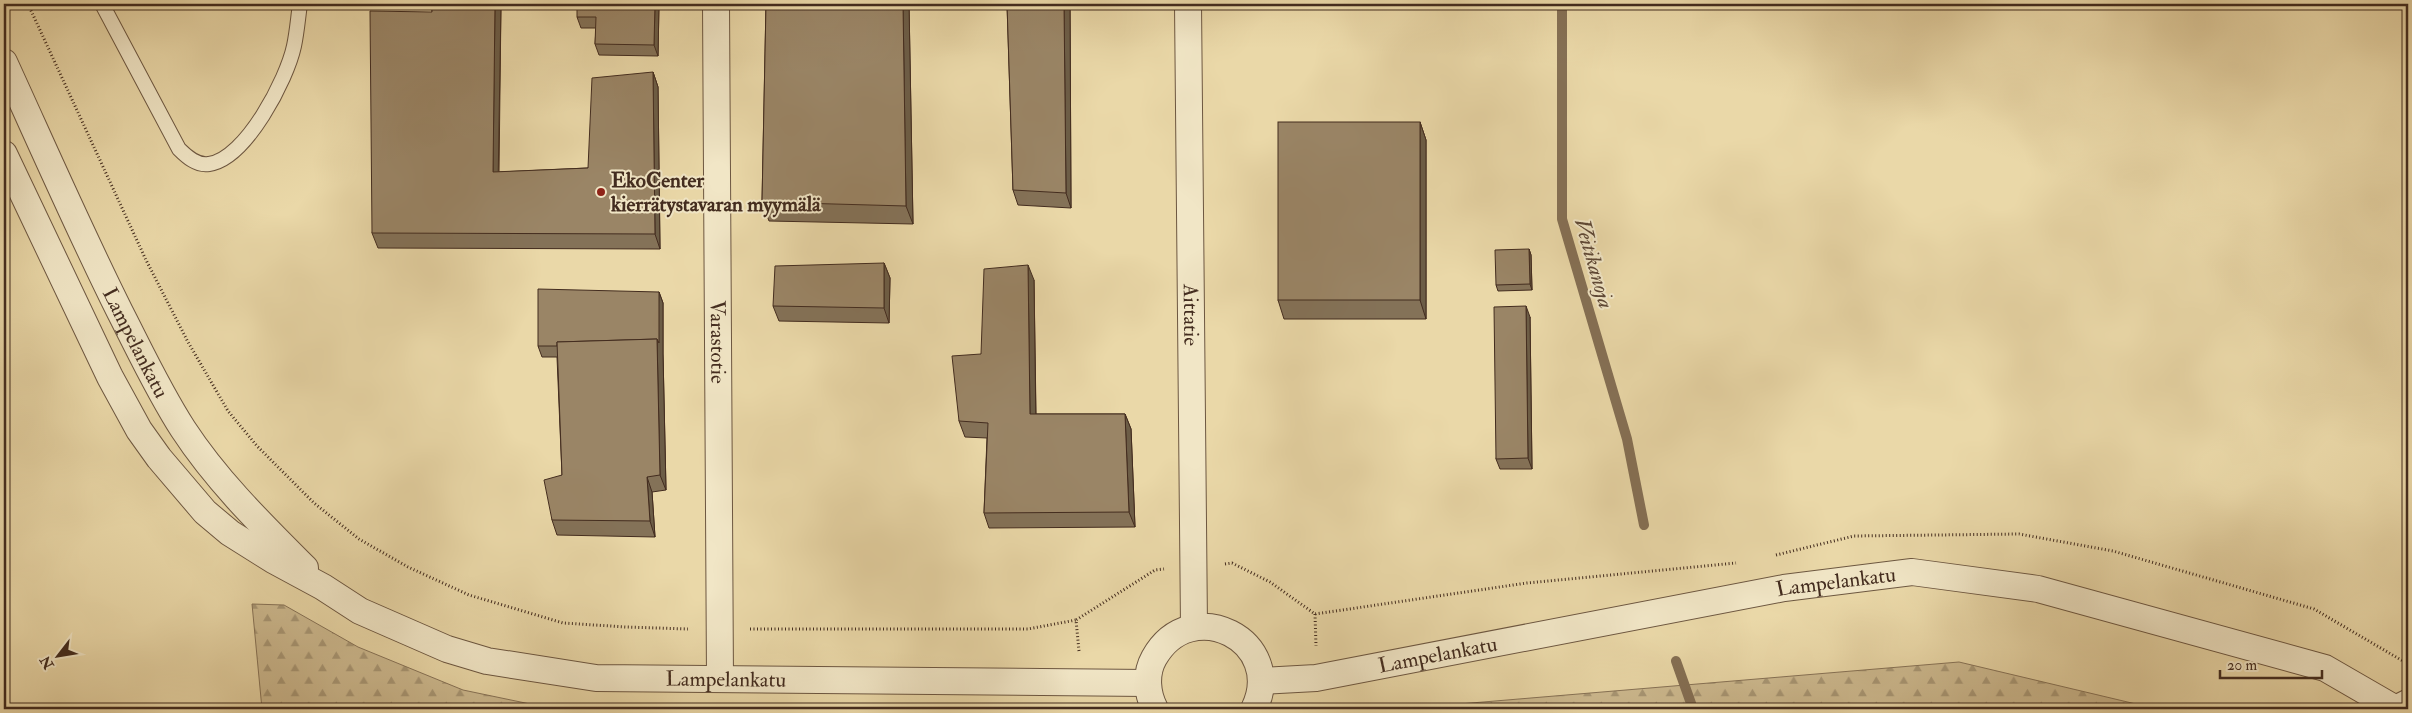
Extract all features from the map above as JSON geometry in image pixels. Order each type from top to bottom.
[{"type":"street","name":"Varastotie","points":[[716,4],[720,679]]},
{"type":"street","name":"Aittatie","points":[[1188,4],[1194,627]]},
{"type":"street","name":"Lampelankatu","points":[[4,62],[109,289],[143,358],[182,428],[209,466],[239,502],[323,587]]},
{"type":"street","name":"Lampelankatu","points":[[4,154],[110,377],[139,430],[159,458],[205,512],[230,533],[272,560],[323,587],[360,611],[408,633],[487,661],[596,678],[1148,682]]},
{"type":"street","name":"Lampelankatu","points":[[1261,681],[1316,678],[1784,588],[1912,572],[2038,589],[2326,668],[2395,705]]},
{"type":"street","points":[[1155,709],[1150,700],[1148,682],[1151,663],[1160,646],[1176,634],[1194,627],[1213,627],[1232,633],[1247,645],[1257,662],[1261,681],[1259,699],[1254,709]]},
{"type":"lane","points":[[102,4],[179,149],[192,161],[208,164],[226,157],[242,144],[271,104],[294,47],[300,4]]},
{"type":"path","points":[[28,4],[146,260],[188,342],[228,411],[256,446],[314,503],[359,539],[408,567],[469,595],[513,610],[563,623],[626,627],[719,629],[1028,629],[1076,620]]},
{"type":"green space","points":[[252,604],[284,605],[358,647],[463,690],[554,709],[262,709]]},
{"type":"green space","points":[[1959,662],[2157,709],[1400,709]]},
{"type":"building","points":[[432,4],[495,4],[493,172],[588,168],[592,78],[653,72],[655,234],[372,233],[370,11],[432,12]]},
{"type":"building","points":[[577,4],[655,4],[654,45],[595,44],[596,17],[577,17]]},
{"type":"building","points":[[766,4],[903,4],[906,206],[762,202]]},
{"type":"building","points":[[1007,4],[1064,4],[1066,193],[1013,190]]},
{"type":"building","points":[[1278,122],[1420,122],[1420,300],[1278,300]]},
{"type":"building","points":[[1529,249],[1530,284],[1496,285],[1495,250]]},
{"type":"building","points":[[884,263],[884,308],[773,306],[775,266]]},
{"type":"building","points":[[1028,265],[1030,414],[1125,414],[1129,512],[984,513],[988,423],[959,421],[952,356],[981,354],[984,269]]},
{"type":"building","points":[[538,289],[659,292],[659,343],[657,339],[557,342],[557,346],[538,346]]},
{"type":"building","points":[[1526,306],[1528,458],[1496,459],[1494,307]]},
{"type":"building","points":[[657,339],[660,475],[647,477],[650,521],[552,520],[544,480],[562,475],[557,342]]},
{"type":"waterway","name":"Veitikanoja","points":[[1562,4],[1562,219],[1627,439],[1644,525]]},
{"type":"waterway","name":"Veitikanoja","points":[[1676,661],[1693,709]]},
{"type":"place","name":"EkoCenter kierrätystavaran myymälä","points":[[601,192]]}]
